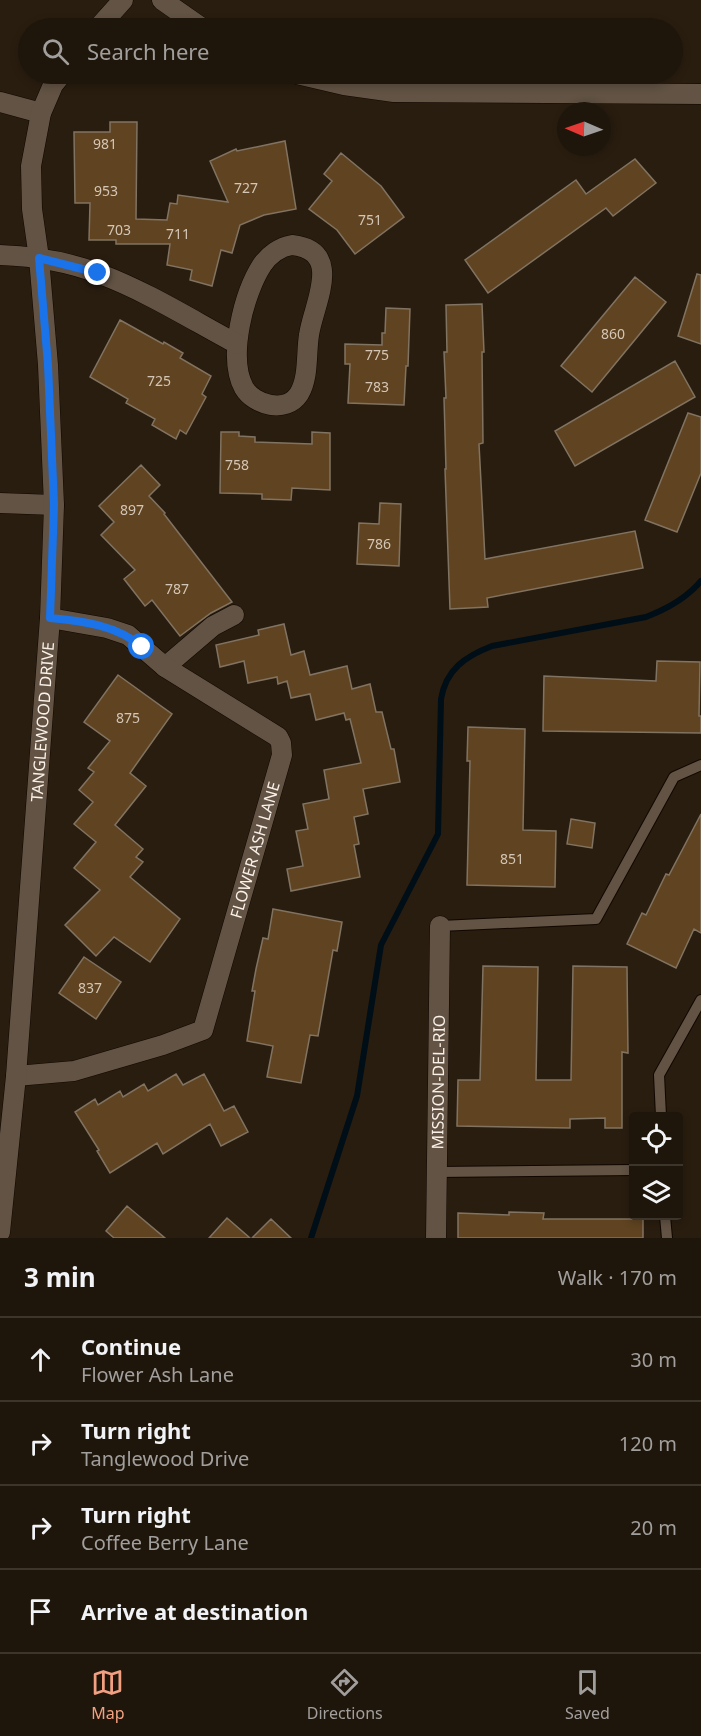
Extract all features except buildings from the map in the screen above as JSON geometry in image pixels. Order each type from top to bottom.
[{"type":"street","points":[[107,18],[123,0]]},
{"type":"street","points":[[162,0],[188,18]]},
{"type":"street","name":"TANGLEWOOD DRIVE","points":[[0,1232],[16,1076],[50,618],[54,505],[48,365],[39,258],[32,209],[31,166],[41,113],[54,84]]},
{"type":"street","points":[[340,84],[394,92],[701,94]]},
{"type":"street","points":[[0,102],[41,113]]},
{"type":"street","points":[[292,245],[301,246],[316,255],[320,264],[322,286],[309,332],[304,378],[298,394],[291,400],[273,405],[260,403],[252,398],[240,378],[237,344],[245,307],[263,263],[274,252],[292,245]]},
{"type":"street","points":[[0,255],[39,258],[98,273],[121,282],[237,344]]},
{"type":"street","points":[[0,503],[54,505]]},
{"type":"street","points":[[165,667],[213,626],[234,615]]},
{"type":"street","name":"FLOWER ASH LANE","points":[[16,1076],[74,1071],[163,1045],[203,1030],[283,750],[278,737],[165,667],[136,641],[118,631],[72,620],[50,618]]},
{"type":"street","name":"MISSION-DEL-RIO","points":[[436,1238],[440,926]]},
{"type":"lane","points":[[440,926],[596,919],[675,777],[701,765]]},
{"type":"lane","points":[[661,1112],[659,1075],[701,1000]]},
{"type":"lane","points":[[436,1172],[629,1170]]},
{"type":"lane","points":[[665,1220],[667,1238]]},
{"type":"waterway","points":[[311,1238],[357,1096],[381,945],[438,834],[441,699],[447,679],[466,659],[492,646],[646,617],[676,603],[701,581]]},
{"type":"route","points":[[98,273],[39,258],[48,365],[54,505],[50,618],[72,620],[118,631],[128,635],[142,647]]}]
